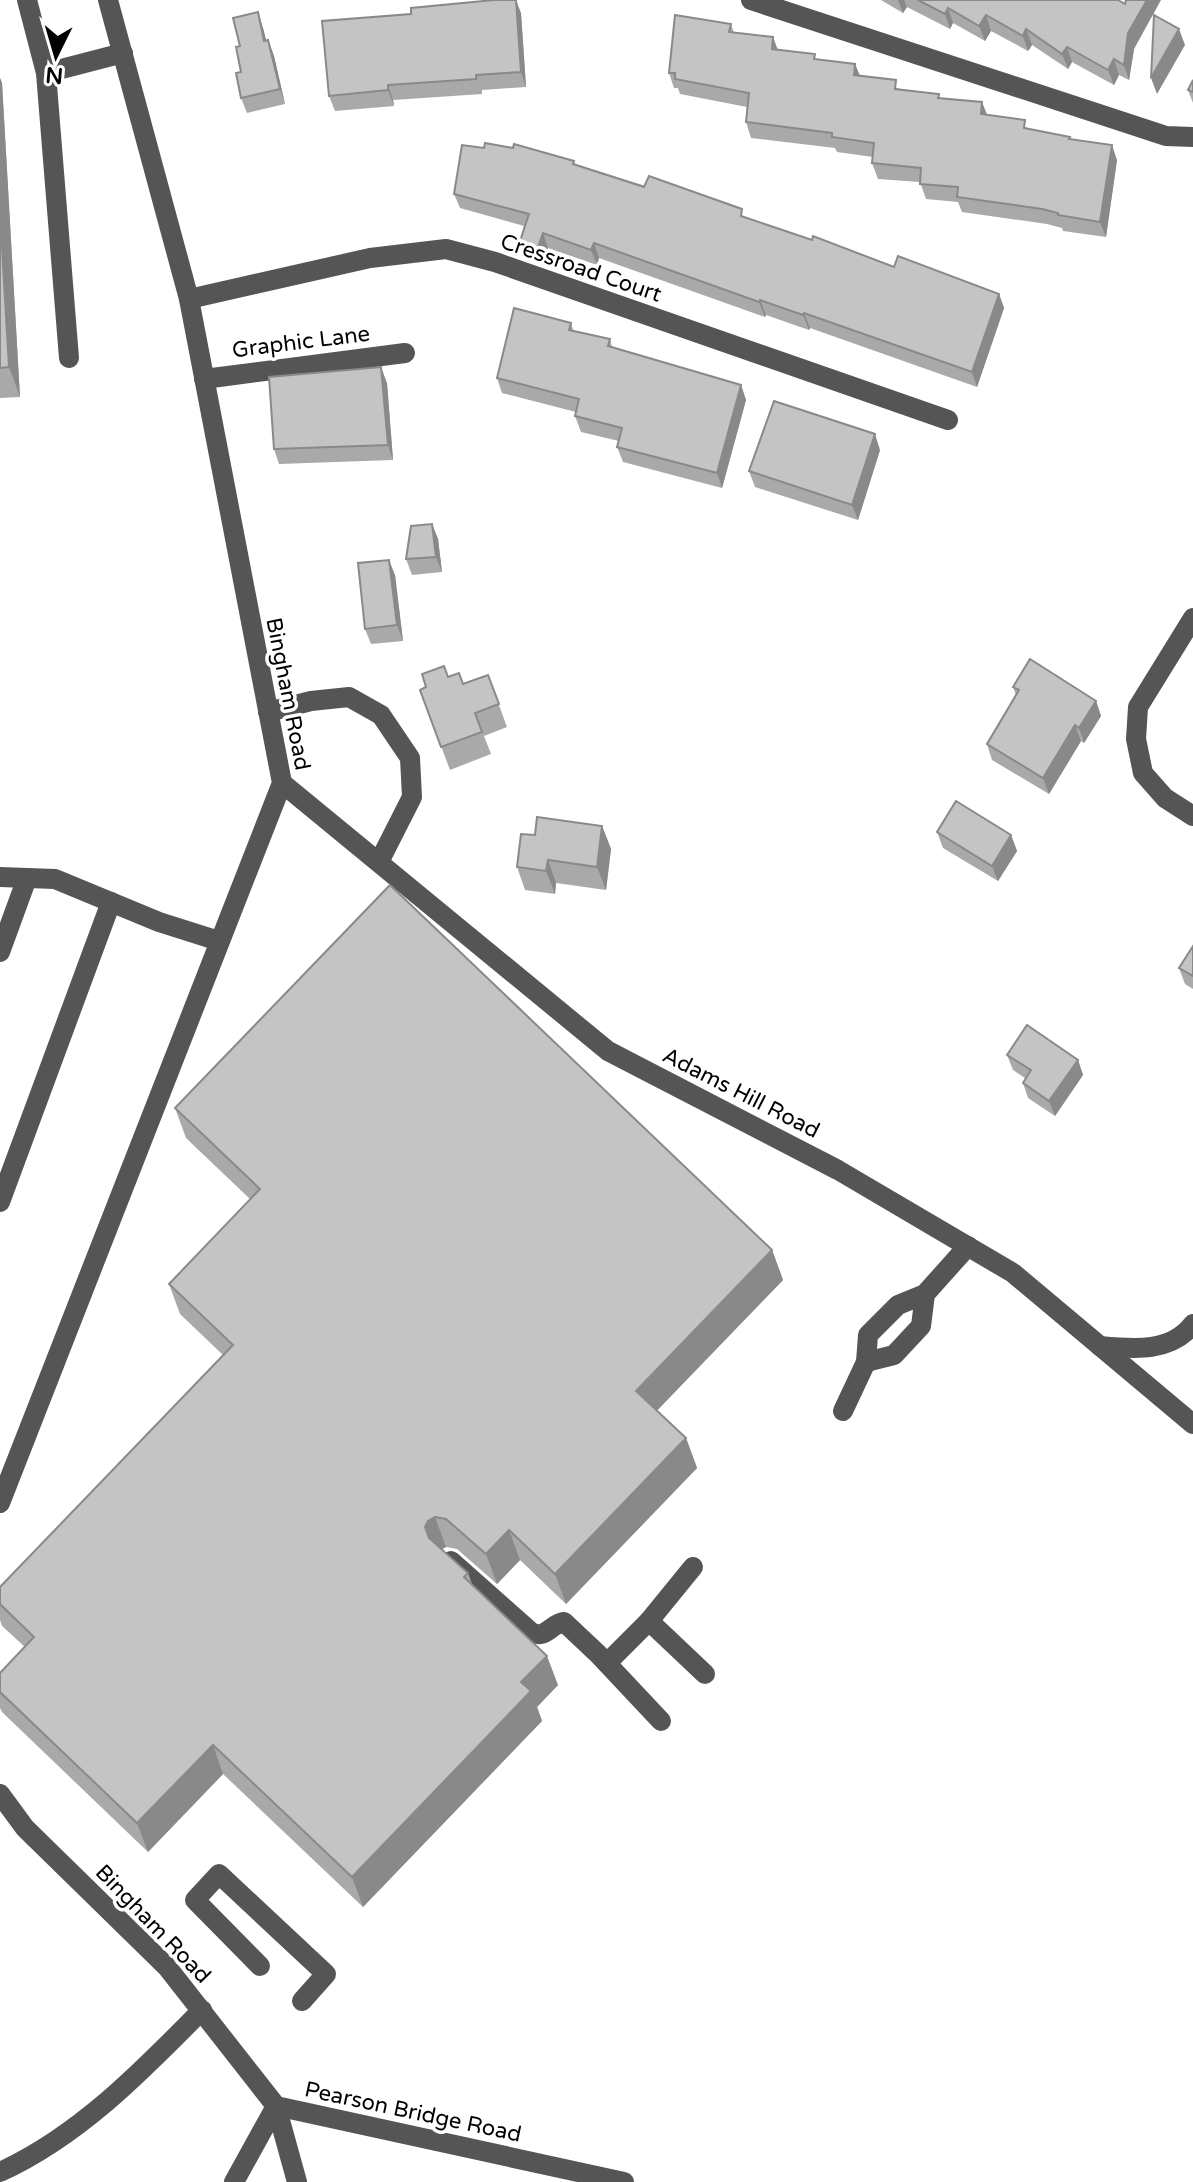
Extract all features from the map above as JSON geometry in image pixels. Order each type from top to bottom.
[{"type":"street","points":[[27,0],[46,73],[69,358]]},
{"type":"street","points":[[751,0],[1166,136],[1193,137]]},
{"type":"street","name":"Bingham Road","points":[[0,1503],[282,783],[189,299],[112,1]]},
{"type":"street","points":[[46,73],[123,53]]},
{"type":"street","name":"Cressroad Court","points":[[189,299],[370,258],[446,249],[495,262],[948,420]]},
{"type":"street","name":"Graphic Lane","points":[[204,379],[405,353]]},
{"type":"street","points":[[1193,618],[1138,707],[1136,739],[1143,773],[1165,798],[1193,816]]},
{"type":"street","points":[[268,712],[311,701],[349,697],[381,715],[410,758],[412,797],[379,862]]},
{"type":"street","name":"Adams Hill Road","points":[[282,783],[608,1051],[834,1168],[1013,1273],[1193,1424]]},
{"type":"street","points":[[0,877],[55,879],[159,922],[219,941]]},
{"type":"street","points":[[0,952],[27,878]]},
{"type":"street","points":[[0,1202],[111,902]]},
{"type":"street","points":[[843,1411],[866,1362],[868,1335],[898,1305],[925,1294],[968,1246]]},
{"type":"street","points":[[866,1362],[894,1355],[921,1326],[925,1294]]},
{"type":"street","points":[[1100,1346],[1156,1347],[1184,1335],[1193,1324]]},
{"type":"street","points":[[449,1559],[531,1632],[544,1635],[557,1623],[564,1622],[661,1721]]},
{"type":"street","points":[[607,1663],[649,1621],[693,1567]]},
{"type":"street","points":[[649,1621],[705,1674]]},
{"type":"street","name":"Bingham Road","points":[[0,1794],[25,1828],[167,1967],[276,2106],[297,2182]]},
{"type":"street","points":[[260,1966],[195,1900],[219,1874],[326,1974],[302,2001]]},
{"type":"street","points":[[0,2172],[34,2157],[130,2083],[202,2010]]},
{"type":"street","name":"Pearson Bridge Road","points":[[234,2182],[276,2106],[549,2174],[624,2182]]},
{"type":"building","points":[[516,0],[521,72],[476,75],[476,79],[388,85],[388,90],[329,96],[322,21],[411,14],[411,8]]},
{"type":"building","points":[[918,0],[1118,0],[1125,4],[1126,0],[1147,0],[1128,33],[1124,65],[1114,59],[1108,70],[1067,47],[1062,54],[1026,29],[1023,36],[986,15],[979,26],[948,8],[945,14]]},
{"type":"building","points":[[258,12],[280,89],[241,98],[236,73],[241,72],[236,47],[240,46],[233,18]]},
{"type":"building","points":[[675,15],[731,24],[729,32],[773,37],[772,49],[815,54],[814,59],[855,64],[854,75],[896,80],[895,89],[939,94],[938,98],[982,102],[981,114],[1025,120],[1024,128],[1112,145],[1100,222],[1042,209],[957,197],[958,187],[920,184],[921,168],[872,163],[874,143],[832,137],[832,133],[746,122],[749,93],[675,79],[675,73],[669,73]]},
{"type":"building","points":[[1154,15],[1179,29],[1151,78]]},
{"type":"building","points":[[485,143],[513,148],[514,144],[574,161],[573,164],[644,187],[649,176],[742,209],[741,216],[812,240],[813,236],[894,267],[898,256],[999,294],[972,372],[804,313],[759,302],[594,243],[591,250],[543,233],[537,250],[519,244],[529,214],[454,194],[462,145],[484,148]]},
{"type":"building","points":[[0,214],[9,367],[0,368]]},
{"type":"building","points":[[514,308],[571,323],[569,330],[610,339],[608,346],[741,385],[717,473],[617,447],[622,428],[575,416],[579,399],[497,378]]},
{"type":"building","points":[[381,367],[388,445],[274,449],[269,377]]},
{"type":"building","points":[[774,401],[875,434],[852,505],[749,471]]},
{"type":"building","points":[[432,524],[436,557],[406,559],[411,526]]},
{"type":"building","points":[[389,560],[397,625],[365,629],[358,563]]},
{"type":"building","points":[[1030,659],[1096,701],[1079,728],[1075,725],[1043,778],[987,744],[1019,690],[1013,687]]},
{"type":"building","points":[[444,666],[448,677],[459,673],[463,684],[488,675],[499,704],[475,713],[482,732],[441,747],[420,690],[426,687],[422,674]]},
{"type":"building","points":[[956,801],[1011,835],[992,866],[937,832]]},
{"type":"building","points":[[537,817],[602,826],[597,867],[548,860],[546,871],[517,867],[521,834],[535,835]]},
{"type":"building","points":[[390,885],[772,1250],[636,1391],[686,1438],[555,1574],[509,1530],[486,1554],[446,1519],[435,1517],[428,1521],[425,1527],[429,1538],[468,1573],[464,1577],[547,1656],[521,1682],[531,1691],[352,1877],[213,1745],[137,1823],[0,1692],[0,1673],[34,1637],[0,1604],[0,1587],[233,1345],[169,1284],[260,1189],[175,1108]]},
{"type":"building","points":[[1193,946],[1193,976],[1179,968]]},
{"type":"building","points":[[1027,1025],[1078,1060],[1049,1101],[1023,1083],[1031,1070],[1007,1055]]}]
